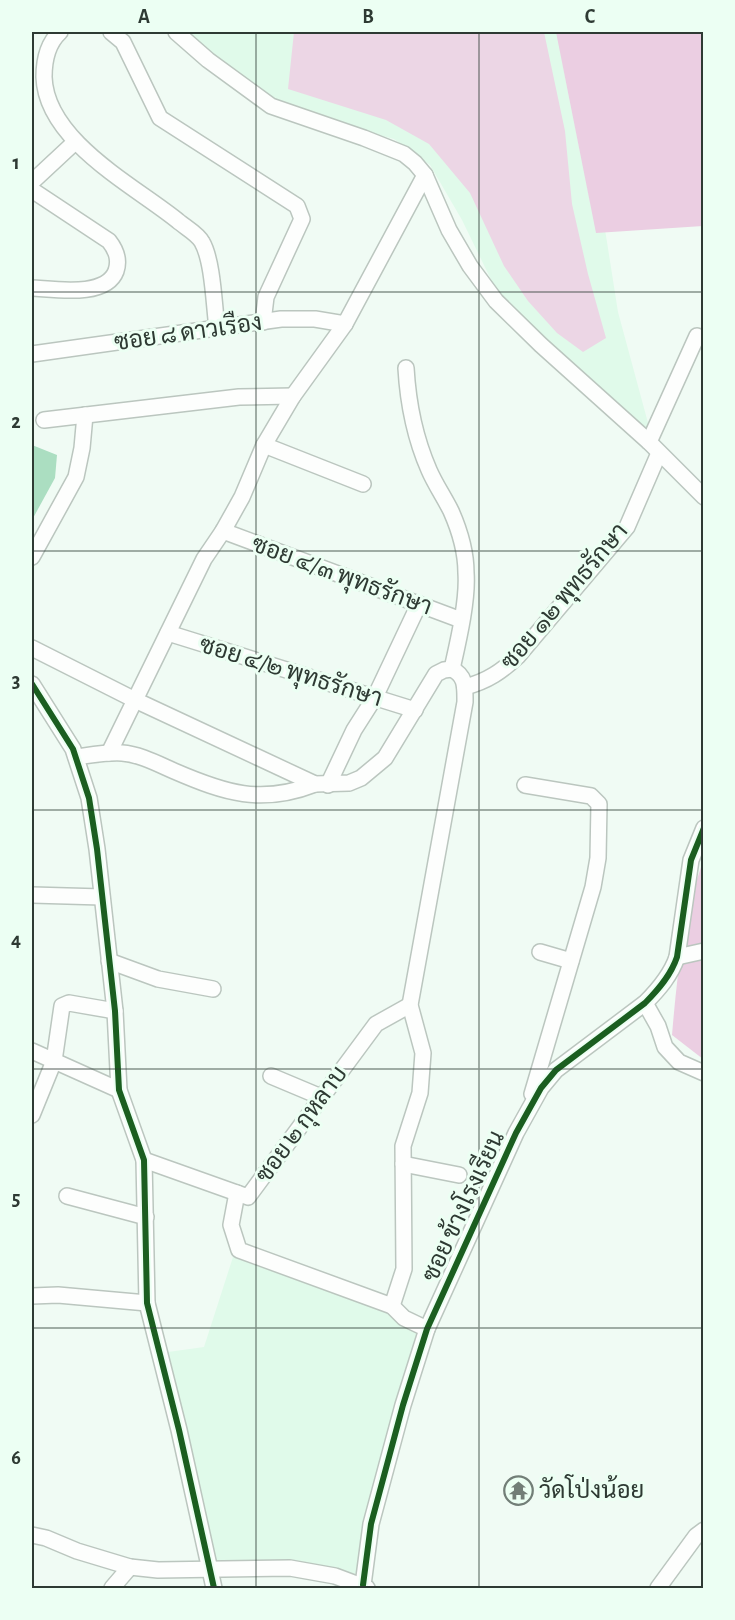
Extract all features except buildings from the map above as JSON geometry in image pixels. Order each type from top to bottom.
[{"type":"street","points":[[60,32],[50,44],[44,63],[45,86],[55,112],[75,142],[105,168],[202,241],[209,266],[217,328]]},
{"type":"street","points":[[111,32],[123,42],[160,118],[297,206],[302,219],[266,297],[263,322]]},
{"type":"street","points":[[176,32],[208,60],[270,106],[404,154],[415,163],[425,175],[449,230],[470,266],[496,301],[654,447],[704,497]]},
{"type":"street","points":[[32,182],[75,142]]},
{"type":"street","points":[[109,753],[204,559],[242,497],[264,445],[293,396],[345,324],[425,175]]},
{"type":"street","points":[[32,190],[109,241],[117,251],[118,265],[113,278],[104,285],[70,291],[32,288]]},
{"type":"street","name":"ซอย ๘ ดาวเรือง","points":[[32,354],[281,319],[315,319],[345,324]]},
{"type":"street","name":"ซอย ๑๒ พุทธรักษา","points":[[465,687],[482,683],[500,673],[519,656],[627,526],[654,447],[697,336]]},
{"type":"street","points":[[406,368],[408,394],[416,432],[429,471],[451,512],[462,547],[466,574],[452,669]]},
{"type":"street","points":[[44,420],[239,397],[293,396]]},
{"type":"street","points":[[32,557],[76,477],[85,415]]},
{"type":"street","points":[[264,445],[363,484]]},
{"type":"street","name":"ซอย ๔/๓ พุทธรักษา","points":[[223,531],[461,620]]},
{"type":"street","points":[[322,784],[375,697],[418,604]]},
{"type":"street","name":"ซอย ๔/๒ พุทธรักษา","points":[[168,633],[415,710]]},
{"type":"street","points":[[32,648],[135,700],[322,784]]},
{"type":"street","points":[[76,757],[123,753],[152,761],[227,792],[255,796],[293,793],[322,784],[349,783],[374,769],[385,758],[436,674],[452,669],[464,680],[465,702],[410,1005],[423,1053],[420,1093],[403,1146],[404,1269],[392,1306]]},
{"type":"street","points":[[32,684],[73,749],[89,798],[115,1011],[116,1068],[119,1090],[144,1160],[147,1303],[179,1430],[214,1588]]},
{"type":"street","points":[[525,785],[591,796],[599,804],[598,858],[593,887],[525,1117]]},
{"type":"street","name":"ซอย ข้างโรงเรียน","points":[[365,1587],[371,1524],[403,1405],[428,1329],[460,1255],[541,1088],[556,1070],[645,1003],[673,968],[677,957],[691,860],[704,828]]},
{"type":"street","points":[[32,895],[102,897]]},
{"type":"street","points":[[677,957],[704,951]]},
{"type":"street","points":[[540,952],[571,961]]},
{"type":"street","points":[[109,961],[158,979],[213,989]]},
{"type":"street","points":[[645,1003],[658,1026],[664,1047],[678,1062],[704,1073]]},
{"type":"street","points":[[32,1115],[54,1061],[62,1006],[64,1004],[115,1011]]},
{"type":"street","name":"ซอย ๒ กุหลาบ","points":[[144,1160],[248,1197],[376,1024],[410,1005]]},
{"type":"street","points":[[32,1051],[119,1090]]},
{"type":"street","points":[[271,1076],[321,1097]]},
{"type":"street","points":[[403,1164],[459,1175]]},
{"type":"street","points":[[237,1193],[231,1225],[239,1250],[392,1306],[404,1317],[428,1329]]},
{"type":"street","points":[[67,1196],[146,1217]]},
{"type":"street","points":[[32,1296],[58,1295],[147,1303]]},
{"type":"street","points":[[658,1588],[696,1536],[704,1530]]},
{"type":"street","points":[[32,1535],[130,1567],[158,1570],[290,1568],[335,1576],[365,1587]]},
{"type":"street","points":[[112,1588],[130,1567]]},
{"type":"shaded area","points":[[183,32],[574,32],[618,312],[651,434],[593,388],[499,296],[462,220],[430,165],[394,139],[279,108]]},
{"type":"shaded area","points":[[294,32],[544,32],[565,131],[572,204],[606,338],[583,352],[557,333],[528,301],[504,266],[470,193],[429,144],[386,120],[288,89]]},
{"type":"shaded area","points":[[556,32],[703,32],[703,226],[596,233]]},
{"type":"shaded area","points":[[32,445],[57,455],[55,478],[32,520]]},
{"type":"shaded area","points":[[703,861],[703,1059],[672,1035],[686,925]]},
{"type":"shaded area","points":[[233,1257],[422,1326],[359,1575],[309,1563],[215,1560],[168,1352],[204,1347]]},
{"type":"cycle path","points":[[32,684],[73,749],[89,798],[115,1011],[119,1090],[144,1160],[147,1303],[179,1430],[214,1588]]},
{"type":"cycle path","points":[[363,1585],[371,1524],[403,1405],[427,1329],[516,1133],[541,1088],[556,1070],[645,1003],[668,976],[677,957],[691,860],[704,828]]},
{"type":"place","name":"วัดโป่งน้อย","points":[[518,1490]]}]
